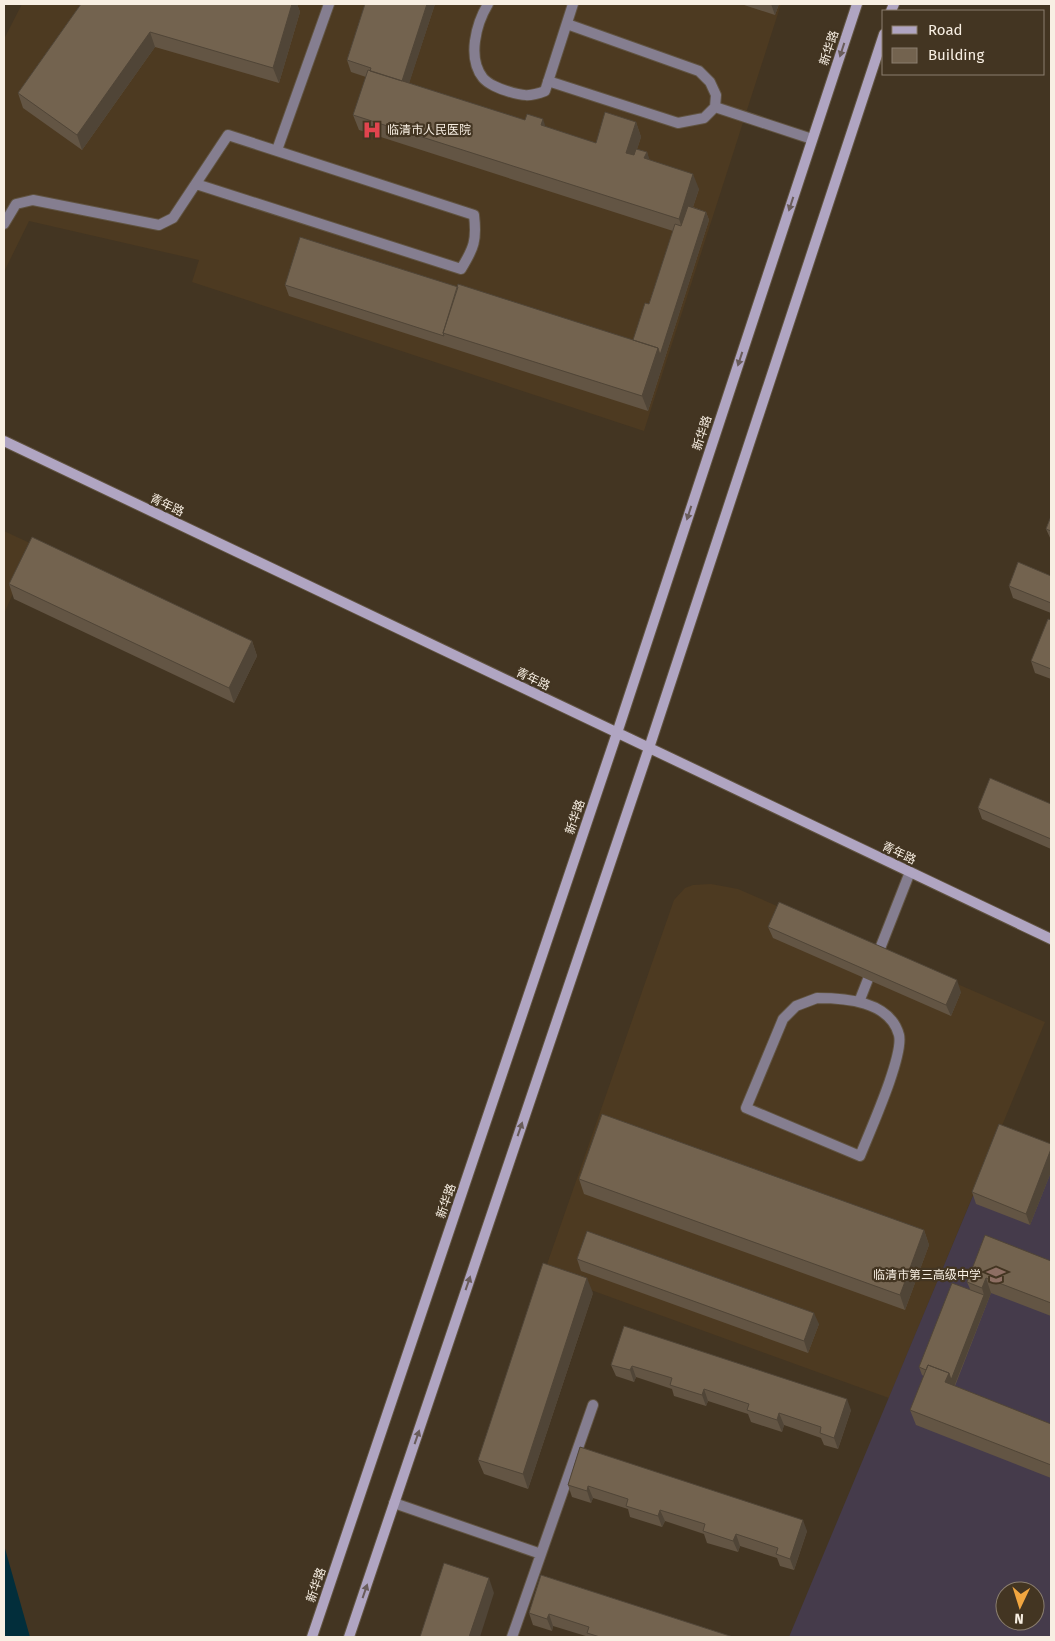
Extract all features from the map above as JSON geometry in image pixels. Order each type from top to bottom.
[{"type":"main road","name":"新华路","points":[[312,1637],[616,733],[857,4]]},
{"type":"main road","points":[[349,1637],[649,748],[882,40]]},
{"type":"main road","name":"青年路","points":[[4,441],[1051,939]]},
{"type":"lane","points":[[277,150],[329,4]]},
{"type":"lane","points":[[488,4],[477,29],[475,46],[476,64],[484,79],[501,89],[531,96],[545,91],[574,4]]},
{"type":"lane","points":[[548,81],[678,123],[704,118],[715,107],[716,95],[710,82],[699,71],[567,24]]},
{"type":"lane","points":[[715,107],[812,140]]},
{"type":"lane","points":[[4,224],[16,204],[33,200],[159,225],[173,218],[228,135],[474,215],[477,234],[473,249],[461,270],[196,184]]},
{"type":"lane","points":[[859,1002],[910,872]]},
{"type":"lane","points":[[817,998],[841,998],[859,1002],[870,1005],[890,1019],[899,1036],[898,1055],[860,1156],[746,1108],[783,1019],[796,1006],[817,998]]},
{"type":"lane","points":[[512,1637],[593,1405]]},
{"type":"lane","points":[[394,1503],[541,1554]]},
{"type":"shaded area","name":"临清市人民医院","points":[[22,4],[781,4],[644,431],[192,282],[199,260],[29,221],[4,272],[4,39]]},
{"type":"shaded area","points":[[4,531],[34,545],[4,614]]},
{"type":"shaded area","points":[[711,884],[738,889],[1045,1022],[889,1398],[544,1273],[674,900],[685,888],[693,885]]},
{"type":"shaded area","name":"临清市第三高级中学","points":[[1000,1131],[1051,1152],[1051,1637],[789,1637]]},
{"type":"water","points":[[4,1545],[30,1637],[4,1637]]},
{"type":"building","points":[[81,4],[292,4],[273,68],[150,32],[77,135],[18,93]]},
{"type":"building","points":[[365,4],[427,4],[402,81],[370,71],[371,68],[347,60]]},
{"type":"building","points":[[368,70],[525,120],[527,114],[543,119],[541,125],[596,143],[605,112],[636,122],[626,153],[634,155],[636,149],[647,152],[644,158],[693,174],[679,219],[353,115]]},
{"type":"building","points":[[688,206],[706,212],[660,355],[658,348],[633,340],[645,303],[649,304],[675,224],[681,226]]},
{"type":"building","points":[[300,237],[458,287],[443,333],[444,336],[285,285]]},
{"type":"building","points":[[458,284],[658,348],[642,396],[443,333]]},
{"type":"building","points":[[1051,516],[1051,531],[1046,529]]},
{"type":"building","points":[[32,537],[252,641],[229,688],[9,584]]},
{"type":"building","points":[[1018,562],[1051,576],[1051,603],[1009,586]]},
{"type":"building","points":[[1048,619],[1051,620],[1051,669],[1031,661]]},
{"type":"building","points":[[990,778],[1051,804],[1051,839],[978,808]]},
{"type":"building","points":[[779,902],[957,980],[946,1005],[768,927]]},
{"type":"building","points":[[602,1114],[924,1230],[900,1295],[579,1179]]},
{"type":"building","points":[[999,1124],[1051,1144],[1051,1149],[1026,1214],[972,1192]]},
{"type":"building","points":[[587,1231],[814,1313],[804,1341],[577,1259]]},
{"type":"building","points":[[985,1235],[1051,1261],[1051,1303],[986,1278],[982,1288],[967,1282]]},
{"type":"building","points":[[543,1263],[587,1278],[523,1474],[478,1460]]},
{"type":"building","points":[[952,1283],[984,1295],[951,1380],[949,1373],[928,1365],[926,1370],[919,1367]]},
{"type":"building","points":[[624,1326],[847,1399],[834,1438],[820,1433],[821,1427],[779,1413],[777,1420],[747,1410],[749,1404],[704,1389],[702,1395],[670,1385],[672,1378],[632,1366],[630,1370],[611,1365]]},
{"type":"building","points":[[928,1365],[949,1373],[945,1382],[1051,1424],[1051,1465],[910,1410]]},
{"type":"building","points":[[580,1447],[803,1520],[790,1559],[776,1554],[778,1548],[736,1534],[733,1541],[703,1531],[705,1524],[660,1510],[658,1516],[626,1506],[628,1499],[588,1486],[587,1491],[568,1485]]},
{"type":"building","points":[[444,1563],[489,1578],[469,1637],[420,1637]]},
{"type":"building","points":[[541,1575],[733,1637],[600,1637],[587,1633],[589,1627],[549,1614],[547,1619],[529,1613]]},
{"type":"place","name":"临清市人民医院","points":[[372,130]]},
{"type":"place","name":"临清市第三高级中学","points":[[996,1275]]}]
